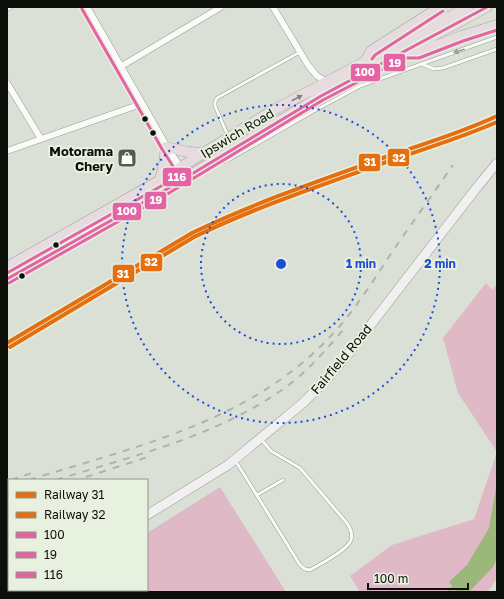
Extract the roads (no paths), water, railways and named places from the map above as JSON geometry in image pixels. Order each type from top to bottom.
[{"type":"highway","points":[[365,62],[371,51],[440,7]]},
{"type":"highway","name":"Ipswich Road","points":[[7,267],[180,169],[270,112],[468,7]]},
{"type":"highway","name":"Ipswich Road","points":[[7,279],[186,178],[321,96],[486,7]]},
{"type":"highway","points":[[403,53],[418,53],[461,36],[497,25]]},
{"type":"highway","points":[[160,180],[166,147],[188,152],[205,153]]},
{"type":"main road","name":"Fairfield Road","points":[[148,514],[214,475],[235,460],[303,403],[337,367],[484,177],[497,163]]},
{"type":"street","points":[[86,7],[166,147],[186,178]]},
{"type":"street","points":[[120,67],[221,7]]},
{"type":"street","points":[[273,7],[314,73],[327,82]]},
{"type":"street","points":[[7,83],[41,139]]},
{"type":"street","points":[[7,151],[141,104]]},
{"type":"lane","name":"Ipswich Road","points":[[205,166],[217,164],[230,159],[360,86],[497,37]]},
{"type":"lane","points":[[422,64],[434,69],[443,68],[497,49]]},
{"type":"lane","points":[[229,138],[215,106],[217,98],[300,52]]},
{"type":"lane","points":[[235,460],[300,565],[305,569],[310,570],[346,548],[351,540],[351,530],[346,522],[300,468],[270,451],[261,439]]},
{"type":"lane","points":[[257,495],[283,480]]},
{"type":"waterway","points":[[448,592],[454,586]]},
{"type":"railway","points":[[32,479],[158,440],[199,424],[239,405],[277,382],[312,354],[344,321],[363,296],[453,165]]},
{"type":"railway","points":[[59,479],[178,442],[236,417],[264,402],[298,378],[345,328]]},
{"type":"railway","points":[[86,477],[151,456]]},
{"type":"railway","points":[[14,479],[35,472]]},
{"type":"rail line","name":"31","points":[[7,343],[192,233],[290,191],[431,142],[497,116]]},
{"type":"rail line","name":"32","points":[[10,347],[194,237],[243,215],[292,196],[497,122]]},
{"type":"place","name":"Motorama Chery","points":[[127,158]]}]
